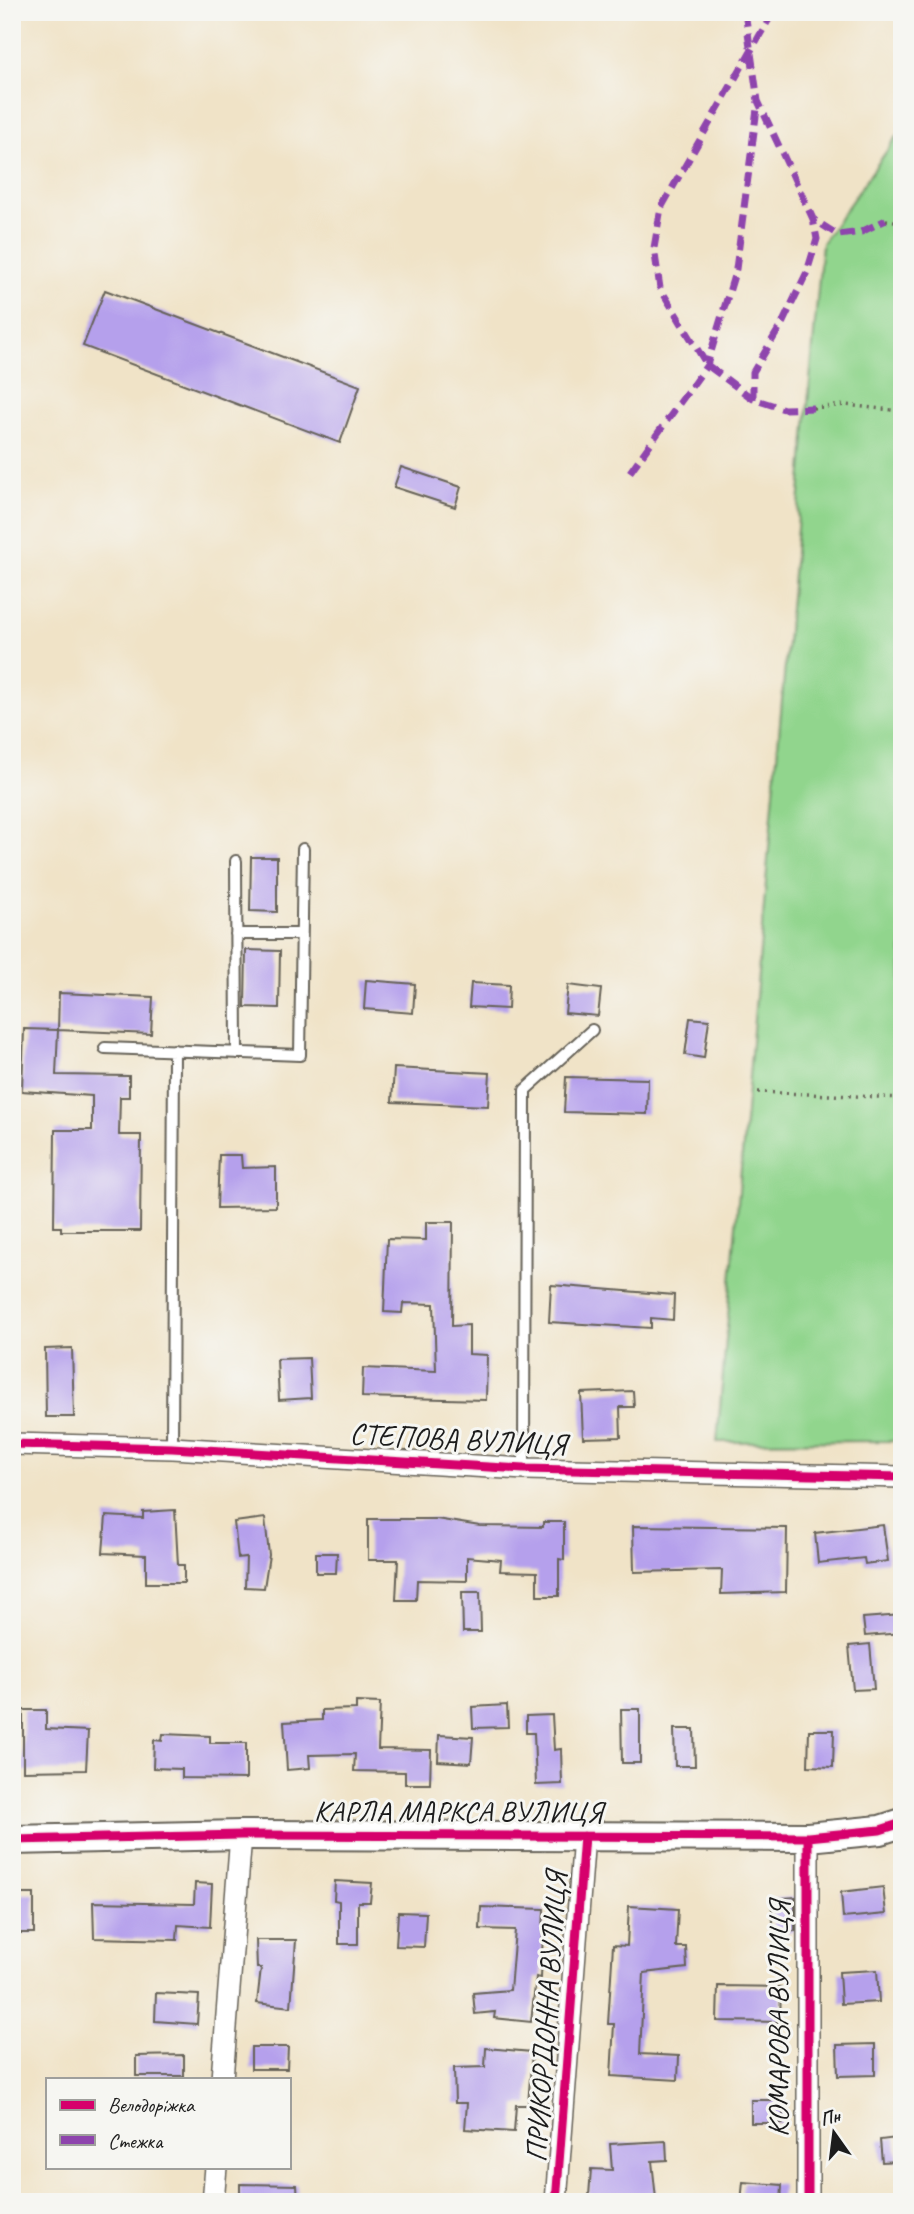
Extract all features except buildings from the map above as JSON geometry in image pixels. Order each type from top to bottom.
[{"type":"street","name":"СТЕПОВА ВУЛИЦЯ","points":[[12,1444],[172,1448],[524,1469],[902,1477]]},
{"type":"street","name":"КАРЛА МАРКСА ВУЛИЦЯ","points":[[12,1840],[242,1835],[808,1837],[880,1830],[902,1823]]},
{"type":"street","points":[[222,2078],[242,1835]]},
{"type":"street","name":"ПРИКОРДОННА ВУЛИЦЯ","points":[[556,2202],[584,1836]]},
{"type":"street","name":"КОМАРОВА ВУЛИЦЯ","points":[[808,1837],[808,2202]]},
{"type":"street","points":[[213,2202],[216,2168]]},
{"type":"lane","points":[[105,1048],[300,1055],[303,849]]},
{"type":"lane","points":[[236,861],[237,1053]]},
{"type":"lane","points":[[236,933],[301,934]]},
{"type":"lane","points":[[524,1469],[525,1090],[592,1030]]},
{"type":"lane","points":[[172,1448],[174,1050]]},
{"type":"path","points":[[886,220],[902,222]]},
{"type":"path","points":[[813,408],[846,405],[902,411]]},
{"type":"path","points":[[758,1092],[902,1098]]},
{"type":"green space","points":[[898,135],[902,135],[902,1441],[717,1442],[822,243]]},
{"type":"marked path","points":[[745,12],[758,101],[813,219],[838,235],[861,232],[886,220]]},
{"type":"marked path","points":[[773,12],[661,208],[654,248],[660,288],[707,365],[753,399],[784,409],[813,408]]},
{"type":"marked path","points":[[630,472],[707,365],[736,269],[758,101]]},
{"type":"marked path","points":[[753,399],[753,372],[783,322],[807,272],[817,239],[813,219]]},
{"type":"cycle path","points":[[12,1444],[172,1448],[524,1469],[902,1477]]},
{"type":"cycle path","points":[[12,1840],[241,1835],[808,1837],[880,1830],[902,1823]]},
{"type":"cycle path","points":[[556,2202],[584,1836]]},
{"type":"cycle path","points":[[808,1837],[808,2202]]}]
